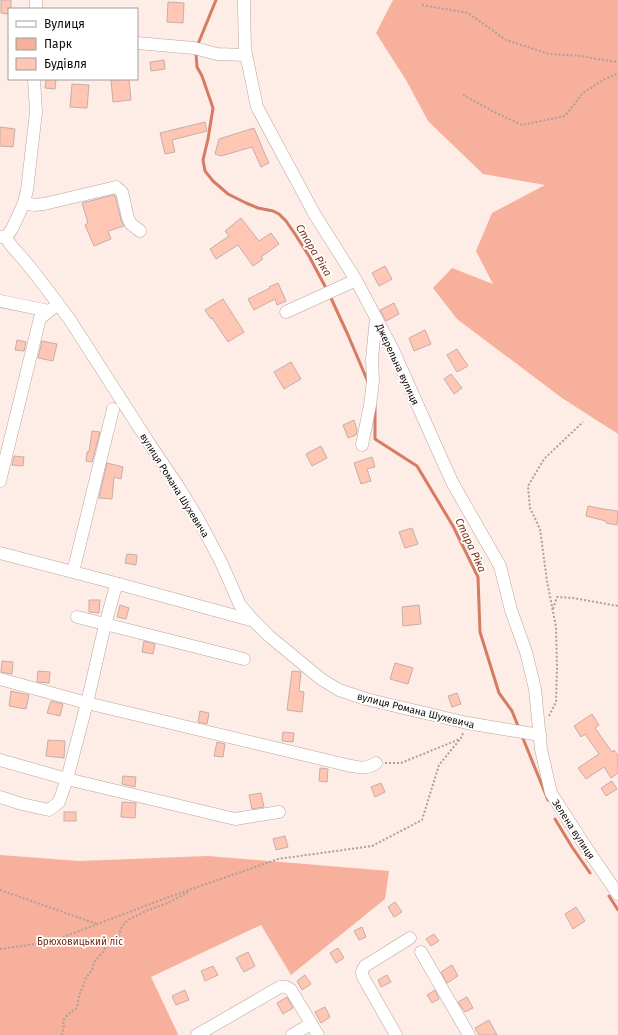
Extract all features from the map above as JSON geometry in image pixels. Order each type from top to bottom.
[{"type":"street","name":"Джерельна вулиця","points":[[244,0],[245,49],[257,107],[314,215],[356,280],[393,350],[452,482],[500,566],[511,610],[526,652],[535,689],[535,734]]},
{"type":"street","points":[[138,44],[194,48],[217,54],[246,55]]},
{"type":"street","points":[[3,237],[12,229],[24,203],[36,112],[34,80]]},
{"type":"street","points":[[24,203],[34,205],[44,204],[116,187],[122,192],[128,218],[140,231]]},
{"type":"street","name":"вулиця Романа Шухевича","points":[[3,237],[24,260],[54,307],[178,486],[197,517],[220,560],[240,605],[269,636],[321,679],[339,690],[366,699],[467,723],[535,734]]},
{"type":"street","points":[[286,312],[356,280]]},
{"type":"street","points":[[0,301],[54,307]]},
{"type":"street","points":[[0,481],[40,318],[54,307]]},
{"type":"street","points":[[362,445],[373,381],[372,359],[376,318]]},
{"type":"street","points":[[73,572],[114,409]]},
{"type":"street","points":[[0,553],[254,621]]},
{"type":"street","points":[[0,798],[49,810],[59,802],[67,779],[87,703],[105,624],[115,589],[119,584]]},
{"type":"street","points":[[77,617],[244,659]]},
{"type":"street","points":[[0,678],[87,703],[351,766],[362,768],[370,767],[376,763]]},
{"type":"street","name":"Зелена вулиця","points":[[535,734],[541,749],[551,793],[618,894]]},
{"type":"street","points":[[0,760],[67,779],[235,819],[279,812]]},
{"type":"street","points":[[396,1035],[362,973],[365,966],[410,938]]},
{"type":"street","points":[[421,952],[469,1035]]},
{"type":"street","points":[[197,1035],[284,986],[291,990],[318,1035]]},
{"type":"street","points":[[292,1035],[311,1024]]},
{"type":"path","points":[[422,5],[468,13],[506,40],[549,54],[582,56],[618,62]]},
{"type":"path","points":[[463,95],[522,125],[565,116],[583,93],[603,80],[618,73]]},
{"type":"path","points":[[535,734],[556,702],[556,627],[547,581],[540,529],[530,508],[528,486],[544,459],[583,422]]},
{"type":"path","points":[[553,610],[558,597],[573,598],[618,606]]},
{"type":"path","points":[[0,949],[50,942],[278,859],[372,846],[422,820],[439,766],[461,738],[467,723]]},
{"type":"path","points":[[376,763],[401,763],[461,738]]},
{"type":"path","points":[[61,1035],[64,1026],[63,1021],[66,1016],[77,1008],[78,996],[86,978],[92,970],[94,962],[106,946],[114,942],[118,937],[122,926],[128,920],[148,910],[168,903],[196,888]]},
{"type":"path","points":[[0,890],[97,924]]},
{"type":"green space","points":[[393,0],[618,0],[618,434],[562,398],[457,319],[433,288],[452,268],[493,284],[476,251],[492,213],[545,185],[483,174],[428,121],[406,80],[376,33]]},
{"type":"green space","name":"Брюховицький ліс","points":[[0,855],[79,861],[208,856],[389,871],[385,899],[291,975],[261,925],[151,977],[178,1034],[177,1035],[0,1035]]},
{"type":"building","points":[[1,0],[11,0],[11,8],[8,8],[8,14],[1,13]]},
{"type":"building","points":[[168,2],[184,3],[183,23],[167,22]]},
{"type":"building","points":[[164,60],[165,69],[151,71],[150,62]]},
{"type":"building","points":[[46,80],[56,80],[55,89],[45,88]]},
{"type":"building","points":[[111,80],[129,80],[131,100],[113,102]]},
{"type":"building","points":[[72,84],[89,85],[87,108],[70,107]]},
{"type":"building","points":[[205,122],[207,131],[172,140],[175,152],[165,154],[160,133]]},
{"type":"building","points":[[0,127],[15,129],[13,147],[0,146]]},
{"type":"building","points":[[254,128],[269,163],[261,167],[252,147],[221,156],[215,154],[219,139]]},
{"type":"building","points":[[114,195],[124,226],[108,231],[111,239],[94,246],[85,225],[88,223],[82,203]]},
{"type":"building","points":[[241,218],[259,241],[271,233],[279,244],[261,257],[263,259],[253,266],[238,245],[216,259],[210,249],[229,236],[225,231]]},
{"type":"building","points":[[385,266],[392,279],[379,286],[372,273]]},
{"type":"building","points":[[278,283],[286,301],[277,305],[275,299],[254,310],[248,299]]},
{"type":"building","points":[[223,299],[244,332],[228,342],[205,310]]},
{"type":"building","points":[[394,303],[399,314],[386,321],[380,310]]},
{"type":"building","points":[[425,330],[431,344],[414,351],[409,338]]},
{"type":"building","points":[[17,340],[26,342],[24,351],[15,350]]},
{"type":"building","points":[[42,341],[57,344],[53,361],[38,358]]},
{"type":"building","points":[[457,349],[468,366],[457,372],[447,355]]},
{"type":"building","points":[[291,362],[301,379],[284,389],[274,372]]},
{"type":"building","points":[[451,374],[462,388],[454,394],[444,379]]},
{"type":"building","points":[[354,420],[357,430],[356,435],[348,438],[343,425]]},
{"type":"building","points":[[92,431],[100,432],[92,462],[86,461]]},
{"type":"building","points":[[321,446],[327,458],[312,466],[306,454]]},
{"type":"building","points":[[14,456],[24,457],[23,466],[12,465]]},
{"type":"building","points":[[372,457],[375,467],[367,469],[371,481],[361,484],[354,463]]},
{"type":"building","points":[[107,463],[123,467],[121,479],[114,477],[112,499],[99,498]]},
{"type":"building","points":[[588,506],[618,511],[617,525],[586,516]]},
{"type":"building","points":[[412,528],[418,544],[405,548],[399,532]]},
{"type":"building","points":[[127,554],[137,555],[136,565],[125,563]]},
{"type":"building","points":[[89,600],[100,600],[99,613],[89,612]]},
{"type":"building","points":[[120,605],[129,608],[126,619],[117,617]]},
{"type":"building","points":[[419,605],[421,624],[403,626],[402,607]]},
{"type":"building","points":[[144,641],[155,644],[153,654],[142,652]]},
{"type":"building","points":[[2,661],[13,662],[12,674],[1,672]]},
{"type":"building","points":[[395,663],[413,668],[408,684],[390,679]]},
{"type":"building","points":[[38,671],[50,672],[49,683],[37,682]]},
{"type":"building","points":[[292,671],[301,672],[299,691],[304,692],[302,712],[287,710]]},
{"type":"building","points":[[11,691],[29,695],[26,709],[9,706]]},
{"type":"building","points":[[457,693],[461,704],[452,707],[448,696]]},
{"type":"building","points":[[51,701],[63,704],[60,716],[47,713]]},
{"type":"building","points":[[200,711],[209,713],[207,724],[198,722]]},
{"type":"building","points":[[592,714],[599,725],[595,728],[612,752],[614,750],[618,755],[618,773],[611,778],[604,767],[586,779],[578,768],[599,754],[585,734],[581,737],[574,726]]},
{"type":"building","points":[[283,732],[294,733],[293,742],[282,741]]},
{"type":"building","points":[[48,740],[65,741],[64,758],[46,756]]},
{"type":"building","points":[[217,742],[225,744],[223,757],[214,756]]},
{"type":"building","points":[[320,768],[328,769],[327,782],[319,781]]},
{"type":"building","points":[[123,776],[136,777],[135,787],[122,784]]},
{"type":"building","points":[[612,781],[617,789],[606,796],[601,788]]},
{"type":"building","points":[[381,783],[385,792],[375,797],[371,787]]},
{"type":"building","points":[[261,793],[264,807],[252,809],[249,795]]},
{"type":"building","points":[[122,802],[136,803],[135,818],[121,817]]},
{"type":"building","points":[[64,812],[76,812],[76,821],[64,821]]},
{"type":"building","points":[[285,836],[288,847],[276,850],[273,839]]},
{"type":"building","points":[[395,902],[402,912],[394,917],[388,907]]},
{"type":"building","points":[[576,907],[585,921],[573,929],[565,914]]},
{"type":"building","points":[[362,927],[366,937],[359,940],[354,931]]},
{"type":"building","points":[[434,934],[439,941],[431,946],[426,939]]},
{"type":"building","points":[[338,948],[344,958],[336,963],[330,953]]},
{"type":"building","points":[[248,952],[255,966],[244,972],[236,958]]},
{"type":"building","points":[[452,965],[458,976],[447,983],[441,972]]},
{"type":"building","points":[[213,966],[218,975],[205,981],[201,971]]},
{"type":"building","points":[[305,975],[311,984],[302,990],[297,981]]},
{"type":"building","points":[[387,975],[391,982],[381,987],[378,980]]},
{"type":"building","points":[[185,990],[189,1000],[176,1005],[172,996]]},
{"type":"building","points":[[435,990],[439,999],[432,1003],[427,995]]},
{"type":"building","points":[[287,997],[293,1008],[283,1014],[277,1003]]},
{"type":"building","points":[[467,997],[473,1008],[465,1012],[458,1002]]},
{"type":"building","points":[[325,1007],[330,1017],[321,1023],[315,1012]]},
{"type":"building","points":[[489,1020],[497,1035],[479,1035],[475,1028]]},
{"type":"waterway","name":"Стара Ріка","points":[[198,44],[216,0]]},
{"type":"waterway","name":"Стара Ріка","points":[[196,54],[197,67],[202,76],[213,108],[203,160],[205,171],[213,181],[228,194],[258,208],[273,211],[279,214],[286,221],[309,256],[327,290]]},
{"type":"waterway","name":"Стара Ріка","points":[[330,296],[368,382]]},
{"type":"waterway","name":"Стара Ріка","points":[[375,406],[375,439],[417,466],[453,526],[478,577],[480,632],[499,693],[512,711],[518,726]]},
{"type":"waterway","name":"Стара Ріка","points":[[522,736],[548,800]]},
{"type":"waterway","name":"Стара Ріка","points":[[555,819],[590,873]]},
{"type":"waterway","name":"Стара Ріка","points":[[609,896],[618,910]]}]
